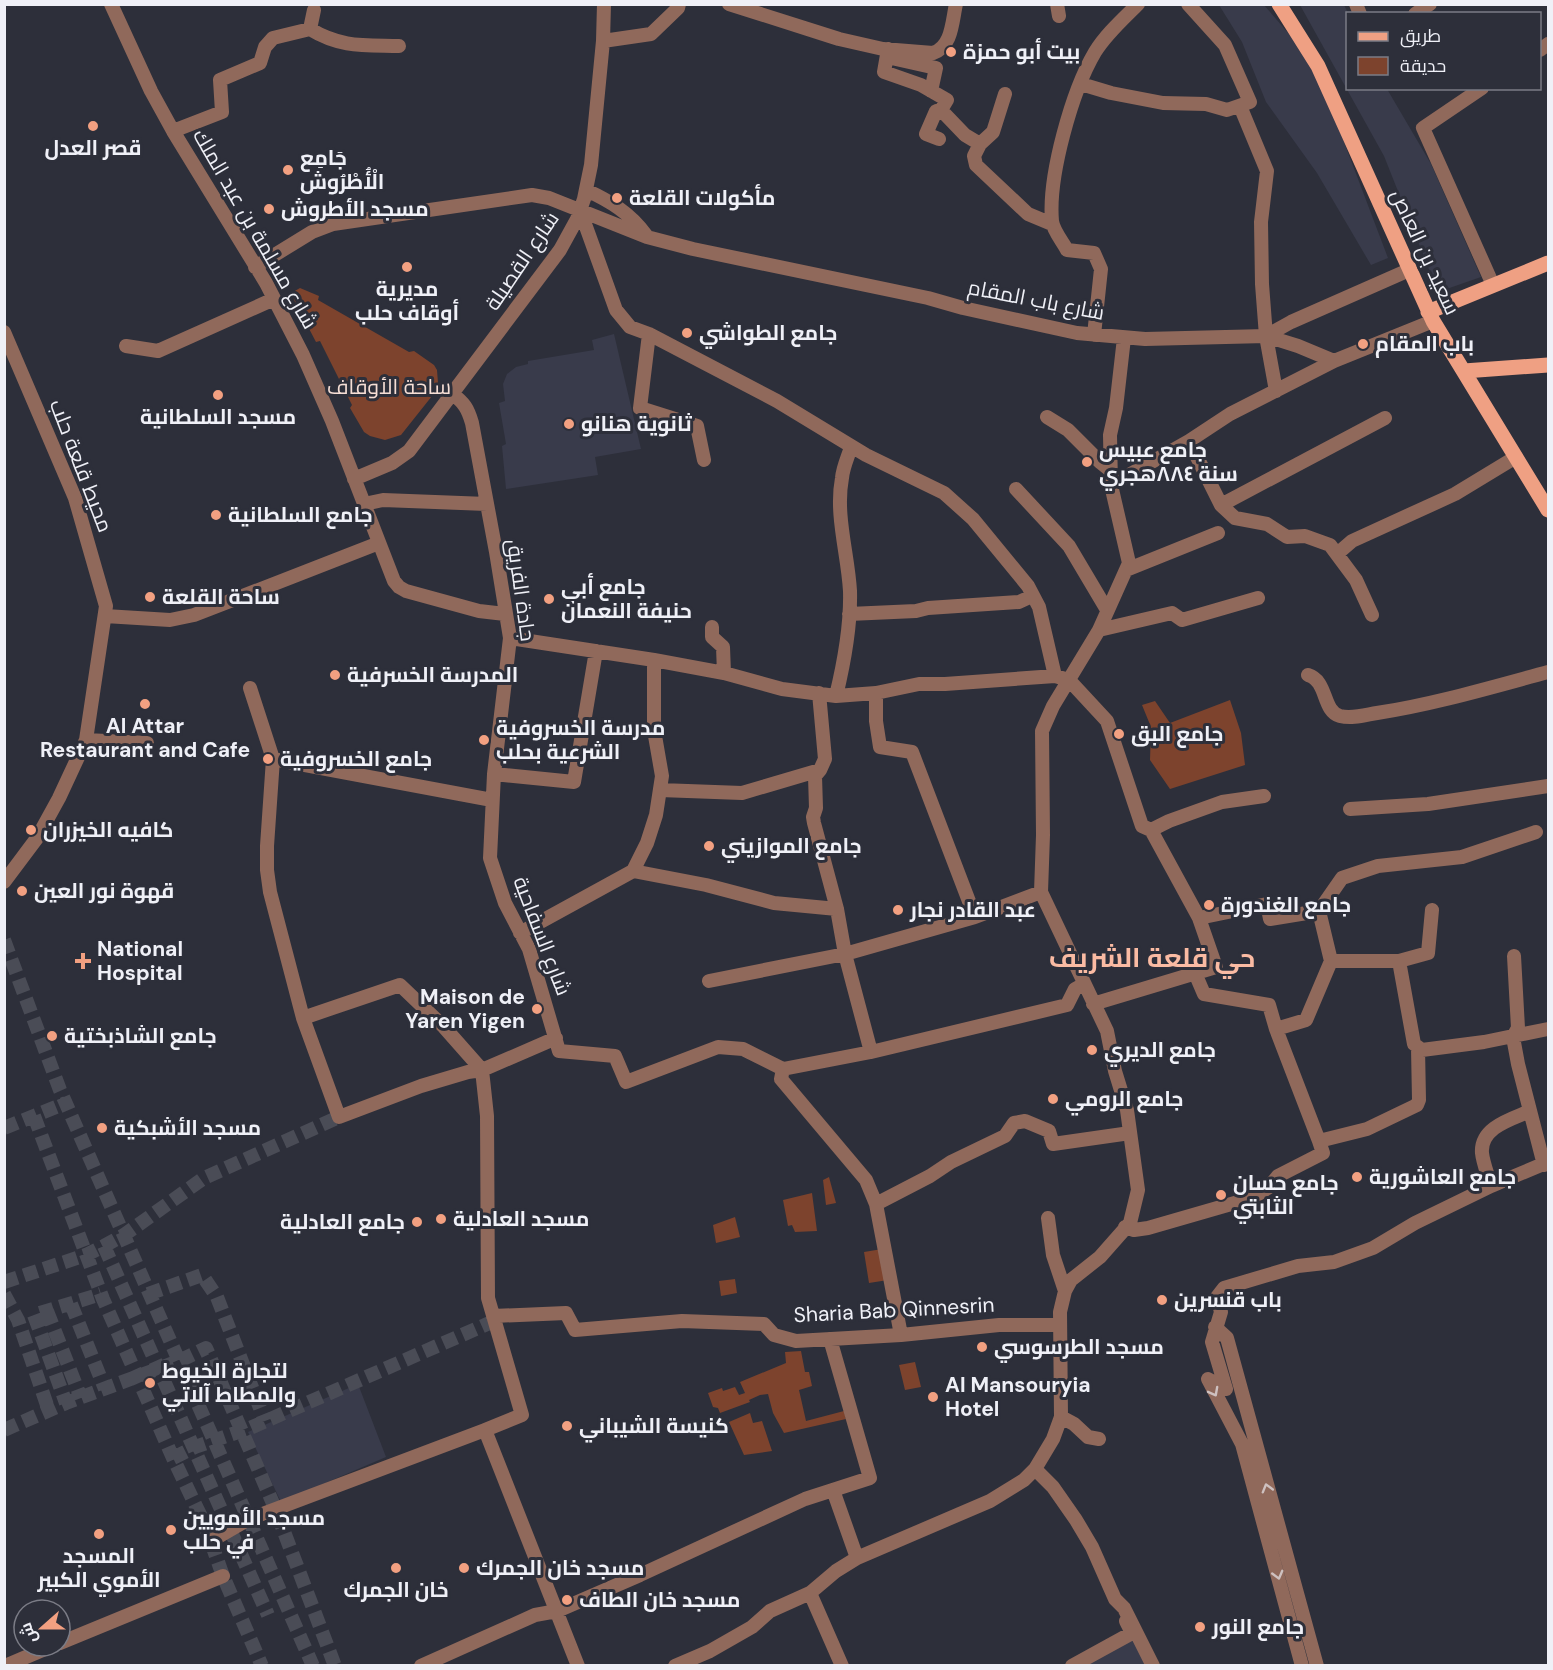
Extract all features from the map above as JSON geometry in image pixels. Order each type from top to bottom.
[{"type":"main road","name":"سعيد بن العاص","points":[[1279,4],[1318,66],[1430,316],[1548,510]]},
{"type":"main road","points":[[1430,316],[1492,285],[1548,263]]},
{"type":"main road","points":[[1464,371],[1547,368]]},
{"type":"street","name":"شارع مسلمة بن عبد الملك","points":[[111,4],[173,131],[274,299],[312,374],[389,572],[399,587],[406,591],[479,611],[505,614]]},
{"type":"street","name":"شارع القصيلة","points":[[354,479],[405,455],[560,250],[580,210],[591,165],[603,41],[604,4]]},
{"type":"street","points":[[603,41],[651,34],[678,8],[679,4]]},
{"type":"street","points":[[729,4],[760,9],[839,39],[936,68],[931,91]]},
{"type":"street","points":[[887,53],[939,51],[947,42],[956,4]]},
{"type":"street","points":[[1094,335],[1101,269],[1094,253],[1066,250],[1052,224],[1056,171],[1070,113],[1095,52],[1112,30],[1138,4]]},
{"type":"street","points":[[1080,84],[1163,104],[1206,104],[1227,110],[1250,102],[1225,45],[1188,4]]},
{"type":"street","points":[[310,29],[314,10]]},
{"type":"street","points":[[173,131],[222,112],[220,80],[260,63],[265,47],[273,38],[310,29],[324,38],[343,44],[399,46]]},
{"type":"street","points":[[887,53],[884,72],[947,100],[941,110],[936,111],[931,119],[926,134],[939,139]]},
{"type":"street","points":[[1479,90],[1423,128],[1492,285]]},
{"type":"street","points":[[1005,94],[993,132],[980,144],[974,156],[976,165],[1028,214],[1052,224]]},
{"type":"street","points":[[1240,106],[1267,171],[1261,222],[1262,284],[1266,336],[1276,391]]},
{"type":"street","points":[[941,110],[965,135],[980,144]]},
{"type":"street","points":[[586,190],[625,212],[647,237]]},
{"type":"street","name":"شارع باب المقام","points":[[255,267],[312,232],[333,224],[532,195],[549,198],[647,237],[693,249],[928,298],[1077,333],[1124,338],[1179,340],[1266,336],[1291,322],[1409,270]]},
{"type":"street","points":[[580,210],[616,310],[630,327],[649,334],[777,401],[851,447],[944,494],[973,519],[1010,561],[1028,586],[1039,607],[1055,676]]},
{"type":"street","points":[[126,346],[158,351],[274,299]]},
{"type":"street","points":[[1111,485],[1189,441],[1230,414],[1334,361],[1430,316]]},
{"type":"street","name":"محيط قلعة حلب","points":[[4,332],[75,498],[106,606],[86,740],[37,838],[4,882]]},
{"type":"street","points":[[649,334],[640,408],[697,426],[704,460]]},
{"type":"street","points":[[1266,336],[1334,361]]},
{"type":"street","points":[[675,1665],[710,1651],[752,1627],[770,1611],[810,1593],[836,1571],[857,1558],[990,1501],[1024,1480],[1035,1469],[1053,1439],[1061,1418],[1060,1312],[1065,1291],[1071,1280],[1100,1257],[1130,1223],[1138,1190],[1127,1110],[1115,1071],[1107,1031],[1041,892],[1042,731],[1053,706],[1099,630],[1129,563],[1111,485],[1110,470],[1110,435],[1120,379],[1124,338]]},
{"type":"street","name":"جادة الفريق","points":[[452,394],[468,409],[510,638],[492,800]]},
{"type":"street","points":[[1047,417],[1068,430],[1110,470]]},
{"type":"street","points":[[1221,505],[1384,418]]},
{"type":"street","points":[[1189,441],[1221,505],[1235,518],[1267,524],[1287,537],[1305,536],[1330,545],[1356,580],[1372,615]]},
{"type":"street","points":[[836,696],[842,673],[850,591],[839,503],[842,477],[851,447]]},
{"type":"street","points":[[1337,554],[1352,541],[1455,494],[1516,457]]},
{"type":"street","points":[[1016,489],[1069,546],[1107,610]]},
{"type":"street","points":[[364,504],[383,500],[487,504]]},
{"type":"street","points":[[1126,570],[1218,533]]},
{"type":"street","points":[[105,616],[170,620],[194,615],[379,543]]},
{"type":"street","points":[[849,614],[1019,602],[1032,596]]},
{"type":"street","points":[[1099,630],[1172,613],[1182,620],[1258,598]]},
{"type":"street","points":[[712,627],[712,637],[723,647],[724,673]]},
{"type":"street","points":[[510,638],[654,660],[724,673],[782,689],[836,696],[876,693],[919,684],[1055,676],[1069,680],[1107,721],[1142,825],[1151,830],[1199,918],[1216,967],[1094,1004]]},
{"type":"street","points":[[494,774],[574,782],[596,651]]},
{"type":"street","points":[[520,933],[633,871],[656,815],[662,776],[654,730],[654,660]]},
{"type":"street","points":[[1308,675],[1317,678],[1332,711],[1335,714],[1349,717],[1416,707],[1548,672]]},
{"type":"street","points":[[250,688],[273,759],[267,870],[270,892],[303,1018],[339,1117],[421,1086],[482,1070],[556,1038],[559,1051],[615,1056],[626,1082],[717,1047],[743,1049],[783,1070],[871,1052],[1067,1005],[1075,989],[1084,984]]},
{"type":"street","points":[[819,693],[825,759],[815,776],[816,808],[813,817],[837,909],[844,954],[871,1052]]},
{"type":"street","points":[[876,693],[876,721],[880,747],[912,752],[975,917]]},
{"type":"street","points":[[86,740],[147,743]]},
{"type":"street","points":[[273,759],[492,800]]},
{"type":"street","points":[[660,790],[742,793],[820,770]]},
{"type":"street","points":[[1350,809],[1428,804],[1548,786]]},
{"type":"street","points":[[1151,830],[1222,802],[1264,796]]},
{"type":"street","name":"شارع السفاحية","points":[[492,800],[490,858],[505,903],[529,949],[556,1038]]},
{"type":"street","points":[[1199,918],[1267,904],[1270,919],[1319,910],[1342,878],[1378,866],[1462,857],[1536,832]]},
{"type":"street","points":[[633,871],[706,885],[774,903],[837,909]]},
{"type":"street","points":[[709,981],[844,954],[975,917],[1041,892]]},
{"type":"street","points":[[1276,1029],[1306,1020],[1331,961],[1319,910]]},
{"type":"street","points":[[1331,961],[1399,961],[1428,953],[1432,910]]},
{"type":"street","points":[[1302,1665],[1242,1444],[1208,1379],[1226,1389],[1212,1342],[1221,1312],[1217,1297],[1224,1288],[1298,1266],[1334,1263],[1373,1248],[1415,1223],[1491,1186],[1546,1164],[1530,1111],[1513,1037],[1518,1028],[1514,956]]},
{"type":"street","points":[[1399,961],[1414,1044],[1422,1050],[1513,1037],[1548,1029]]},
{"type":"street","points":[[1125,1227],[1134,1230],[1148,1228],[1252,1198],[1269,1187],[1278,1176],[1323,1153],[1269,1005],[1204,994],[1196,973]]},
{"type":"street","points":[[211,1541],[249,1519],[522,1415],[488,1298],[487,1116],[482,1070],[444,1027],[400,985],[303,1018]]},
{"type":"street","points":[[1319,1141],[1367,1129],[1417,1105],[1419,1100],[1418,1048]]},
{"type":"street","points":[[783,1070],[781,1079],[866,1180],[876,1204],[901,1335]]},
{"type":"street","points":[[1491,1186],[1482,1151],[1486,1136],[1502,1123],[1530,1111]]},
{"type":"street","points":[[876,1204],[930,1176],[951,1162],[1005,1136],[1014,1123],[1025,1121],[1049,1131],[1053,1144],[1130,1133]]},
{"type":"street","points":[[1048,1218],[1053,1255],[1065,1291]]},
{"type":"street","name":"Sharia Bab Qinnesrin","points":[[493,1316],[566,1313],[575,1330],[682,1321],[764,1324],[774,1335],[796,1341],[999,1326],[1060,1324]]},
{"type":"street","points":[[1215,1327],[1227,1338],[1317,1665]]},
{"type":"street","points":[[421,1665],[535,1615],[557,1611],[805,1499],[870,1478],[830,1340]]},
{"type":"street","points":[[1061,1418],[1088,1437],[1100,1439]]},
{"type":"street","points":[[485,1430],[578,1665]]},
{"type":"street","points":[[1035,1469],[1053,1487],[1092,1547],[1132,1633],[1072,1665]]},
{"type":"street","points":[[833,1490],[857,1558]]},
{"type":"street","points":[[72,1638],[223,1576]]},
{"type":"street","points":[[810,1593],[842,1665]]},
{"type":"street","points":[[1115,1599],[1124,1608],[1153,1665]]},
{"type":"street","points":[[5,1665],[22,1658]]},
{"type":"shaded area","points":[[1219,5],[1264,5],[1314,63],[1388,258],[1371,265],[1317,173],[1266,102],[1242,42]]},
{"type":"shaded area","points":[[1300,5],[1344,5],[1348,12],[1346,88]]},
{"type":"shaded area","points":[[1347,90],[1388,90],[1431,164],[1481,277],[1438,292],[1384,156]]},
{"type":"shaded area","name":"ثانوية هنانو","points":[[614,334],[641,449],[595,457],[598,475],[506,489],[502,446],[506,444],[499,403],[505,401],[503,384],[507,374],[516,367],[528,364],[528,361],[594,350],[592,340]]},
{"type":"shaded area","points":[[358,1384],[386,1457],[281,1502],[248,1432]]},
{"type":"shaded area","points":[[1133,1637],[1147,1666],[1077,1666]]},
{"type":"green space","name":"ساحة الأوقاف","points":[[300,288],[319,296],[318,300],[409,352],[414,351],[434,365],[437,370],[438,383],[432,396],[401,435],[385,440],[364,432],[350,408],[352,405],[320,341],[316,342],[294,300],[293,292]]},
{"type":"green space","points":[[1230,700],[1241,733],[1245,765],[1170,789],[1150,760],[1151,727],[1142,705],[1155,701],[1170,723]]},
{"type":"green space","points":[[829,1177],[836,1203],[826,1205],[823,1180]]},
{"type":"green space","points":[[812,1193],[817,1231],[795,1232],[792,1225],[788,1226],[783,1200]]},
{"type":"green space","points":[[735,1217],[740,1237],[716,1243],[713,1225]]},
{"type":"green space","points":[[882,1249],[888,1280],[869,1283],[864,1252]]},
{"type":"green space","points":[[735,1279],[737,1293],[721,1296],[719,1281]]},
{"type":"green space","points":[[801,1351],[805,1372],[809,1372],[812,1386],[799,1390],[806,1421],[844,1411],[846,1419],[784,1433],[773,1413],[768,1394],[760,1395],[749,1400],[750,1402],[720,1413],[718,1408],[713,1407],[708,1393],[722,1388],[723,1391],[735,1387],[739,1395],[745,1393],[740,1382],[786,1363],[785,1352]]},
{"type":"green space","points":[[915,1362],[921,1387],[905,1390],[899,1365]]},
{"type":"green space","points":[[750,1413],[753,1423],[762,1421],[772,1451],[744,1455],[729,1422]]},
{"type":"tunnel","points":[[4,940],[60,1090],[313,1666]]},
{"type":"tunnel","points":[[4,1128],[66,1103]]},
{"type":"tunnel","points":[[34,1116],[103,1299],[205,1525],[223,1576],[262,1666]]},
{"type":"tunnel","points":[[4,1282],[86,1255],[124,1235],[204,1178],[339,1117]]},
{"type":"tunnel","points":[[104,1246],[268,1615]]},
{"type":"tunnel","points":[[148,1294],[202,1275],[217,1297],[265,1421]]},
{"type":"tunnel","points":[[4,1294],[18,1320],[49,1411]]},
{"type":"tunnel","points":[[40,1313],[101,1294]]},
{"type":"tunnel","points":[[71,1304],[105,1389]]},
{"type":"tunnel","points":[[47,1311],[81,1398]]},
{"type":"tunnel","points":[[34,1315],[66,1403]]},
{"type":"tunnel","points":[[173,1458],[195,1447],[250,1428],[494,1321]]},
{"type":"tunnel","points":[[4,1430],[66,1403],[179,1361],[206,1348],[275,1508],[335,1666]]},
{"type":"place","name":"بيت أبو حمزة","points":[[951,52]]},
{"type":"place","name":"قصر العدل","points":[[93,126]]},
{"type":"place","name":"جَامِع الْأُطْرُوش","points":[[288,170]]},
{"type":"place","name":"مأكولات القلعة","points":[[617,198]]},
{"type":"place","name":"مسجد الأطروش","points":[[269,209]]},
{"type":"place","name":"مديرية أوقاف حلب","points":[[407,267]]},
{"type":"place","name":"جامع الطواشي","points":[[687,333]]},
{"type":"place","name":"باب المقام","points":[[1363,344]]},
{"type":"place","name":"مسجد السلطانية","points":[[218,395]]},
{"type":"place","name":"ثانوية هنانو","points":[[569,424]]},
{"type":"place","name":"جامع عبيس سنة ٨٨٤هجري","points":[[1087,462]]},
{"type":"place","name":"جامع السلطانية","points":[[216,515]]},
{"type":"place","name":"ساحة القلعة","points":[[150,597]]},
{"type":"place","name":"جامع أبي حنيفة النعمان","points":[[549,599]]},
{"type":"place","name":"المدرسة الخسرفية","points":[[335,675]]},
{"type":"place","name":"Al Attar Restaurant and Cafe","points":[[145,704]]},
{"type":"place","name":"جامع البق","points":[[1119,734]]},
{"type":"place","name":"مدرسة الخسروفية الشرعية بحلب","points":[[484,740]]},
{"type":"place","name":"جامع الخسروفية","points":[[268,759]]},
{"type":"place","name":"كافيه الخيزران","points":[[31,830]]},
{"type":"place","name":"جامع الموازيني","points":[[709,846]]},
{"type":"place","name":"قهوة نور العين","points":[[22,891]]},
{"type":"place","name":"جامع الغندورة","points":[[1209,905]]},
{"type":"place","name":"عبد القادر نجار","points":[[898,910]]},
{"type":"place","name":"National Hospital","points":[[83,961]]},
{"type":"place","name":"Maison de Yaren Yigen","points":[[537,1009]]},
{"type":"place","name":"جامع الشاذبختية","points":[[52,1036]]},
{"type":"place","name":"جامع الديري","points":[[1092,1050]]},
{"type":"place","name":"جامع الرومي","points":[[1053,1099]]},
{"type":"place","name":"مسجد الأشبكية","points":[[102,1128]]},
{"type":"place","name":"جامع العاشورية","points":[[1357,1177]]},
{"type":"place","name":"جامع حسان الثابتي","points":[[1221,1195]]},
{"type":"place","name":"مسجد العادلية","points":[[441,1219]]},
{"type":"place","name":"جامع العادلية","points":[[417,1222]]},
{"type":"place","name":"باب قنسرين","points":[[1162,1300]]},
{"type":"place","name":"مسجد الطرسوسي","points":[[982,1347]]},
{"type":"place","name":"لتجارة الخيوط والمطاط آلاتي","points":[[150,1383]]},
{"type":"place","name":"Al Mansouryia Hotel","points":[[933,1397]]},
{"type":"place","name":"كنيسة الشيباني","points":[[567,1426]]},
{"type":"place","name":"مسجد الأمويين في حلب","points":[[171,1530]]},
{"type":"place","name":"المسجد الأموي الكبير","points":[[99,1534]]},
{"type":"place","name":"خان الجمرك","points":[[396,1568]]},
{"type":"place","name":"مسجد خان الجمرك","points":[[464,1568]]},
{"type":"place","name":"مسجد خان الطاف","points":[[567,1600]]},
{"type":"place","name":"جامع النور","points":[[1200,1627]]},
{"type":"district","name":"حي قلعة الشريف","points":[[1152,958]]}]
